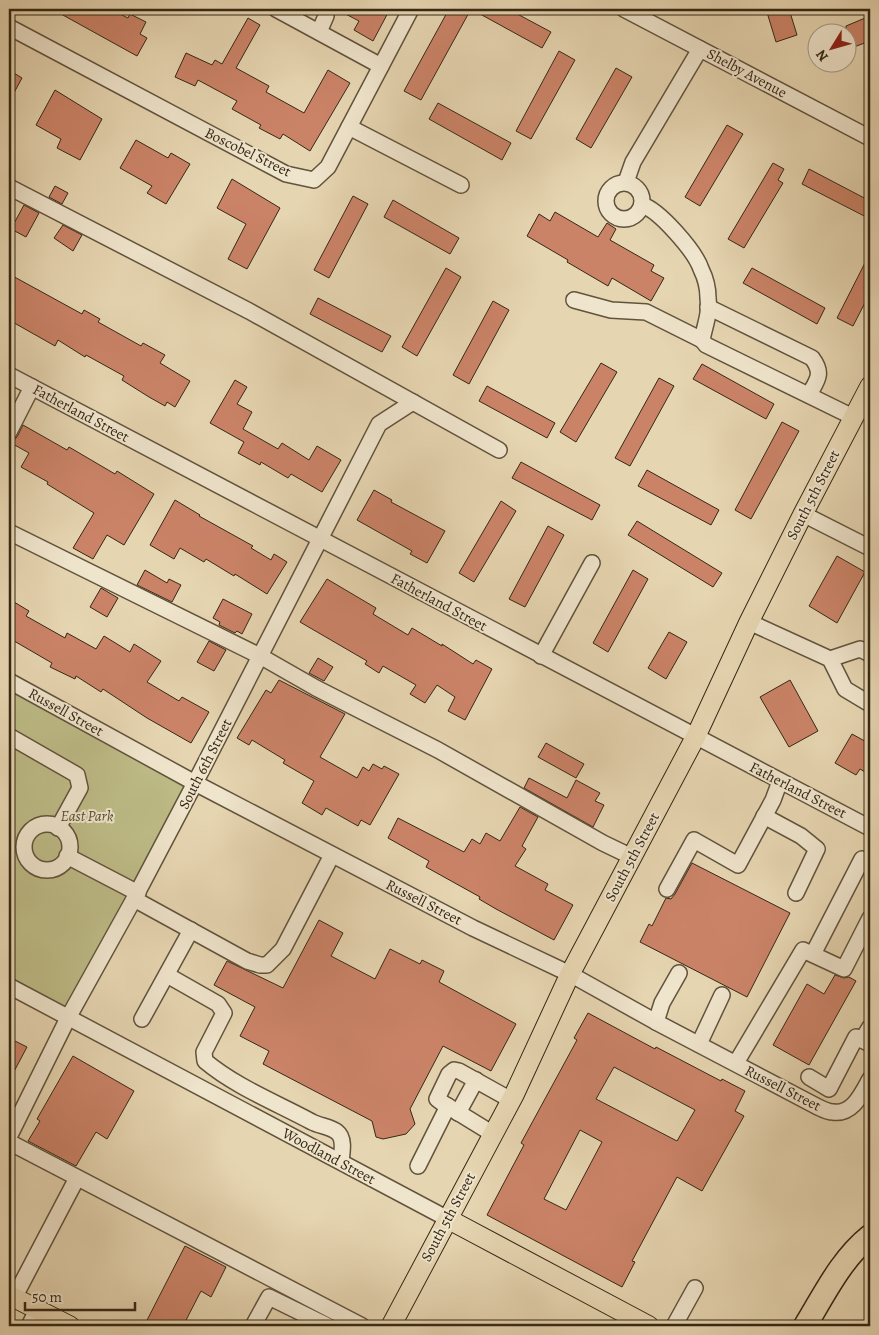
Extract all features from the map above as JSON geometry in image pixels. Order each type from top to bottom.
[{"type":"highway","points":[[805,1326],[837,1273],[857,1248],[870,1236]]},
{"type":"main road","name":"South 5th Street","points":[[391,1326],[511,1100],[570,974],[696,736],[748,622],[870,386]]},
{"type":"main road","name":"Woodland Street","points":[[448,1219],[649,1326]]},
{"type":"main road","points":[[11,1296],[33,1318],[67,1326]]},
{"type":"street","points":[[276,9],[382,66]]},
{"type":"street","points":[[319,32],[326,16],[326,9]]},
{"type":"street","name":"Boscobel Street","points":[[9,27],[286,174],[314,180],[328,167],[411,9]]},
{"type":"street","name":"Shelby Avenue","points":[[624,9],[870,138]]},
{"type":"street","points":[[626,182],[633,162],[700,49]]},
{"type":"street","points":[[349,127],[461,185]]},
{"type":"street","points":[[626,182],[633,184],[639,190],[642,197],[642,205],[639,212],[633,217],[626,219],[618,218],[612,214],[607,208],[606,201],[607,194],[612,187],[618,183],[626,182]]},
{"type":"street","points":[[9,187],[249,311],[499,450]]},
{"type":"street","points":[[642,205],[649,207],[661,217],[682,240],[701,268],[708,298],[709,319],[702,340]]},
{"type":"street","points":[[574,300],[611,310],[646,312],[702,340],[706,345],[853,417]]},
{"type":"street","points":[[708,307],[812,358],[818,366],[819,375],[809,395]]},
{"type":"street","name":"Fatherland Street","points":[[9,375],[870,828]]},
{"type":"street","points":[[9,432],[32,387]]},
{"type":"street","name":"South 6th Street","points":[[9,1137],[68,1018],[136,896],[379,424],[413,402]]},
{"type":"street","points":[[803,514],[870,548]]},
{"type":"street","points":[[9,532],[260,656],[316,688],[438,750],[603,843],[632,857]]},
{"type":"street","points":[[541,656],[592,563]]},
{"type":"street","points":[[748,622],[830,659],[845,689],[870,704]]},
{"type":"street","points":[[830,659],[860,649],[870,654]]},
{"type":"street","name":"Russell Street","points":[[9,681],[195,783],[473,928],[570,974],[656,1022],[818,1107],[834,1113],[843,1111],[857,1101],[870,1079]]},
{"type":"street","points":[[9,736],[77,775],[80,788],[58,828]]},
{"type":"street","points":[[667,889],[694,840],[738,865],[780,781]]},
{"type":"street","points":[[764,816],[801,836],[818,849],[796,893]]},
{"type":"street","points":[[47,824],[58,828],[67,836],[69,843],[67,856],[63,864],[57,868],[44,870],[31,863],[26,857],[24,842],[28,834],[40,825],[47,824]]},
{"type":"street","points":[[67,856],[247,961],[267,965],[283,949],[332,855]]},
{"type":"street","points":[[814,954],[862,858],[870,863]]},
{"type":"street","points":[[736,1064],[803,950],[844,968],[870,918]]},
{"type":"street","points":[[142,1019],[191,930]]},
{"type":"street","points":[[656,1022],[662,1003],[679,973]]},
{"type":"street","points":[[167,975],[218,1004],[224,1013],[204,1052],[205,1061],[225,1076],[319,1125],[337,1132],[342,1138],[341,1162]]},
{"type":"street","name":"Woodland Street","points":[[9,986],[448,1219]]},
{"type":"street","points":[[699,1044],[722,995]]},
{"type":"street","points":[[808,1077],[829,1089],[856,1037],[866,1042],[870,1027]]},
{"type":"street","points":[[448,1106],[449,1074],[454,1070],[511,1100]]},
{"type":"street","points":[[418,1166],[448,1106],[476,1080]]},
{"type":"street","points":[[448,1106],[493,1134]]},
{"type":"street","points":[[9,1142],[362,1326]]},
{"type":"street","points":[[11,1296],[78,1178]]},
{"type":"street","points":[[674,1326],[695,1288]]},
{"type":"street","points":[[253,1326],[269,1297],[328,1326]]},
{"type":"green space","name":"East Park","points":[[9,684],[195,783],[68,1018],[9,987]]},
{"type":"building","points":[[52,9],[110,9],[128,18],[130,14],[146,22],[140,34],[147,38],[137,56]]},
{"type":"building","points":[[336,9],[390,9],[373,41],[354,30],[359,21]]},
{"type":"building","points":[[449,9],[471,9],[421,100],[404,91]]},
{"type":"building","points":[[471,9],[508,9],[551,32],[542,48]]},
{"type":"building","points":[[766,9],[789,9],[797,35],[776,42]]},
{"type":"building","points":[[870,16],[870,41],[856,46],[856,22]]},
{"type":"building","points":[[248,18],[260,25],[236,68],[269,86],[266,92],[304,113],[328,70],[350,83],[310,151],[283,134],[280,139],[259,128],[261,125],[232,109],[237,101],[198,80],[195,86],[175,77],[186,53],[212,65],[215,60],[222,64]]},
{"type":"building","points":[[559,51],[575,60],[531,139],[516,131]]},
{"type":"building","points":[[616,68],[632,77],[591,148],[576,139]]},
{"type":"building","points":[[9,70],[22,78],[9,102]]},
{"type":"building","points":[[55,90],[102,119],[80,160],[57,148],[61,139],[36,125]]},
{"type":"building","points":[[438,103],[511,143],[502,160],[429,119]]},
{"type":"building","points":[[727,125],[743,134],[700,206],[685,197]]},
{"type":"building","points":[[136,140],[168,158],[171,153],[190,164],[166,204],[147,193],[152,186],[120,168]]},
{"type":"building","points":[[773,163],[784,169],[778,180],[783,183],[744,248],[728,239]]},
{"type":"building","points":[[809,169],[870,201],[870,219],[802,184]]},
{"type":"building","points":[[232,179],[280,208],[247,269],[228,259],[246,224],[217,208]]},
{"type":"building","points":[[55,186],[68,193],[62,204],[49,197]]},
{"type":"building","points":[[353,196],[368,204],[329,278],[314,270]]},
{"type":"building","points":[[393,200],[459,238],[450,254],[384,217]]},
{"type":"building","points":[[24,205],[39,213],[26,237],[11,229]]},
{"type":"building","points":[[555,212],[598,237],[607,223],[616,229],[610,240],[654,265],[651,271],[664,278],[651,301],[612,278],[608,286],[527,236],[539,214],[550,221]]},
{"type":"building","points":[[63,225],[82,235],[73,251],[54,238]]},
{"type":"building","points":[[870,253],[870,293],[853,326],[837,318]]},
{"type":"building","points":[[446,268],[461,277],[417,356],[402,347]]},
{"type":"building","points":[[752,268],[825,308],[817,324],[743,283]]},
{"type":"building","points":[[9,274],[82,314],[84,310],[100,319],[98,322],[141,346],[143,343],[165,355],[160,363],[190,381],[175,407],[167,402],[165,406],[149,397],[122,380],[124,376],[86,355],[85,357],[58,340],[55,346],[9,320]]},
{"type":"building","points":[[318,298],[391,336],[382,352],[310,314]]},
{"type":"building","points":[[493,301],[509,310],[469,384],[453,375]]},
{"type":"building","points":[[601,363],[617,372],[576,442],[560,432]]},
{"type":"building","points":[[702,364],[774,404],[766,419],[693,379]]},
{"type":"building","points":[[659,378],[674,386],[630,466],[615,458]]},
{"type":"building","points":[[235,380],[247,387],[237,404],[252,412],[243,429],[278,449],[282,443],[309,460],[317,446],[341,460],[322,492],[291,474],[288,478],[261,462],[260,465],[238,453],[244,442],[210,423]]},
{"type":"building","points":[[487,386],[555,423],[547,438],[479,401]]},
{"type":"building","points":[[782,422],[799,431],[751,519],[735,510]]},
{"type":"building","points":[[23,425],[67,450],[69,447],[115,474],[117,471],[154,494],[124,545],[107,535],[93,559],[73,548],[94,513],[47,484],[48,482],[21,467],[29,453],[11,443],[17,437]]},
{"type":"building","points":[[521,462],[600,505],[592,520],[512,478]]},
{"type":"building","points":[[647,470],[719,510],[711,525],[638,486]]},
{"type":"building","points":[[374,490],[392,500],[391,502],[445,531],[427,563],[410,554],[412,551],[357,520]]},
{"type":"building","points":[[175,500],[199,516],[253,546],[251,548],[271,560],[274,554],[287,562],[267,594],[235,574],[234,576],[206,559],[204,562],[180,548],[174,559],[150,545]]},
{"type":"building","points":[[501,501],[516,511],[474,582],[459,573]]},
{"type":"building","points":[[637,521],[722,573],[713,587],[628,535]]},
{"type":"building","points":[[548,526],[564,535],[525,607],[509,599]]},
{"type":"building","points":[[837,556],[865,572],[837,623],[809,606]]},
{"type":"building","points":[[145,570],[167,583],[169,579],[181,585],[172,602],[137,585]]},
{"type":"building","points":[[633,570],[648,579],[608,652],[593,643]]},
{"type":"building","points":[[327,579],[376,608],[373,614],[408,635],[412,628],[473,664],[476,660],[492,669],[465,720],[448,711],[455,697],[437,685],[425,703],[410,694],[416,685],[383,666],[379,673],[365,664],[367,661],[300,622]]},
{"type":"building","points":[[101,588],[118,598],[107,617],[90,607]]},
{"type":"building","points":[[9,599],[29,611],[26,616],[65,638],[67,633],[96,649],[104,636],[130,652],[134,644],[161,661],[147,682],[179,701],[182,697],[209,712],[191,743],[147,718],[103,689],[101,692],[76,676],[75,679],[50,667],[52,663],[9,638]]},
{"type":"building","points":[[223,599],[252,614],[242,634],[237,631],[235,633],[219,625],[220,622],[213,618]]},
{"type":"building","points":[[669,632],[687,642],[666,679],[648,668]]},
{"type":"building","points":[[209,641],[226,650],[214,671],[197,662]]},
{"type":"building","points":[[318,658],[333,667],[324,681],[309,673]]},
{"type":"building","points":[[279,680],[345,714],[320,757],[357,778],[363,767],[369,771],[373,764],[382,769],[384,766],[399,774],[370,825],[361,820],[358,826],[326,808],[322,815],[302,803],[314,781],[283,763],[285,760],[252,740],[249,745],[237,738],[266,690],[271,693]]},
{"type":"building","points":[[790,680],[818,731],[789,747],[760,697]]},
{"type":"building","points":[[852,734],[870,744],[870,775],[860,769],[856,775],[835,763]]},
{"type":"building","points":[[546,743],[584,764],[576,778],[538,757]]},
{"type":"building","points":[[529,778],[567,798],[576,780],[600,793],[595,801],[604,805],[593,827],[524,788]]},
{"type":"building","points":[[520,807],[538,817],[522,846],[526,849],[515,866],[548,884],[545,890],[573,905],[554,940],[496,909],[479,899],[480,897],[426,867],[429,861],[388,838],[398,818],[464,852],[472,839],[480,844],[486,833],[500,841]]},
{"type":"building","points":[[692,863],[790,913],[747,997],[640,942],[649,924],[652,926],[666,898],[671,899],[675,894]]},
{"type":"building","points":[[319,920],[343,933],[331,956],[375,979],[390,949],[420,964],[422,960],[444,971],[439,982],[516,1024],[491,1071],[443,1046],[410,1109],[415,1124],[406,1134],[383,1139],[376,1137],[372,1121],[263,1064],[269,1051],[240,1036],[255,1007],[214,985],[227,961],[283,988]]},
{"type":"building","points":[[835,975],[844,978],[849,977],[856,981],[809,1065],[773,1045],[807,984],[824,994]]},
{"type":"building","points":[[588,1013],[655,1049],[656,1047],[721,1081],[722,1079],[745,1091],[735,1111],[744,1116],[702,1191],[677,1177],[632,1261],[635,1262],[622,1287],[487,1215],[524,1145],[521,1143],[577,1040],[574,1038]],"holes":[[[614,1067],[695,1110],[677,1141],[596,1099]],[[580,1130],[602,1142],[566,1210],[544,1199]]]},
{"type":"building","points":[[9,1038],[27,1047],[9,1081]]},
{"type":"building","points":[[73,1056],[134,1091],[107,1139],[96,1132],[76,1166],[28,1141],[40,1121],[37,1119]]},
{"type":"building","points":[[185,1246],[226,1267],[211,1297],[201,1291],[183,1326],[144,1326]]}]
